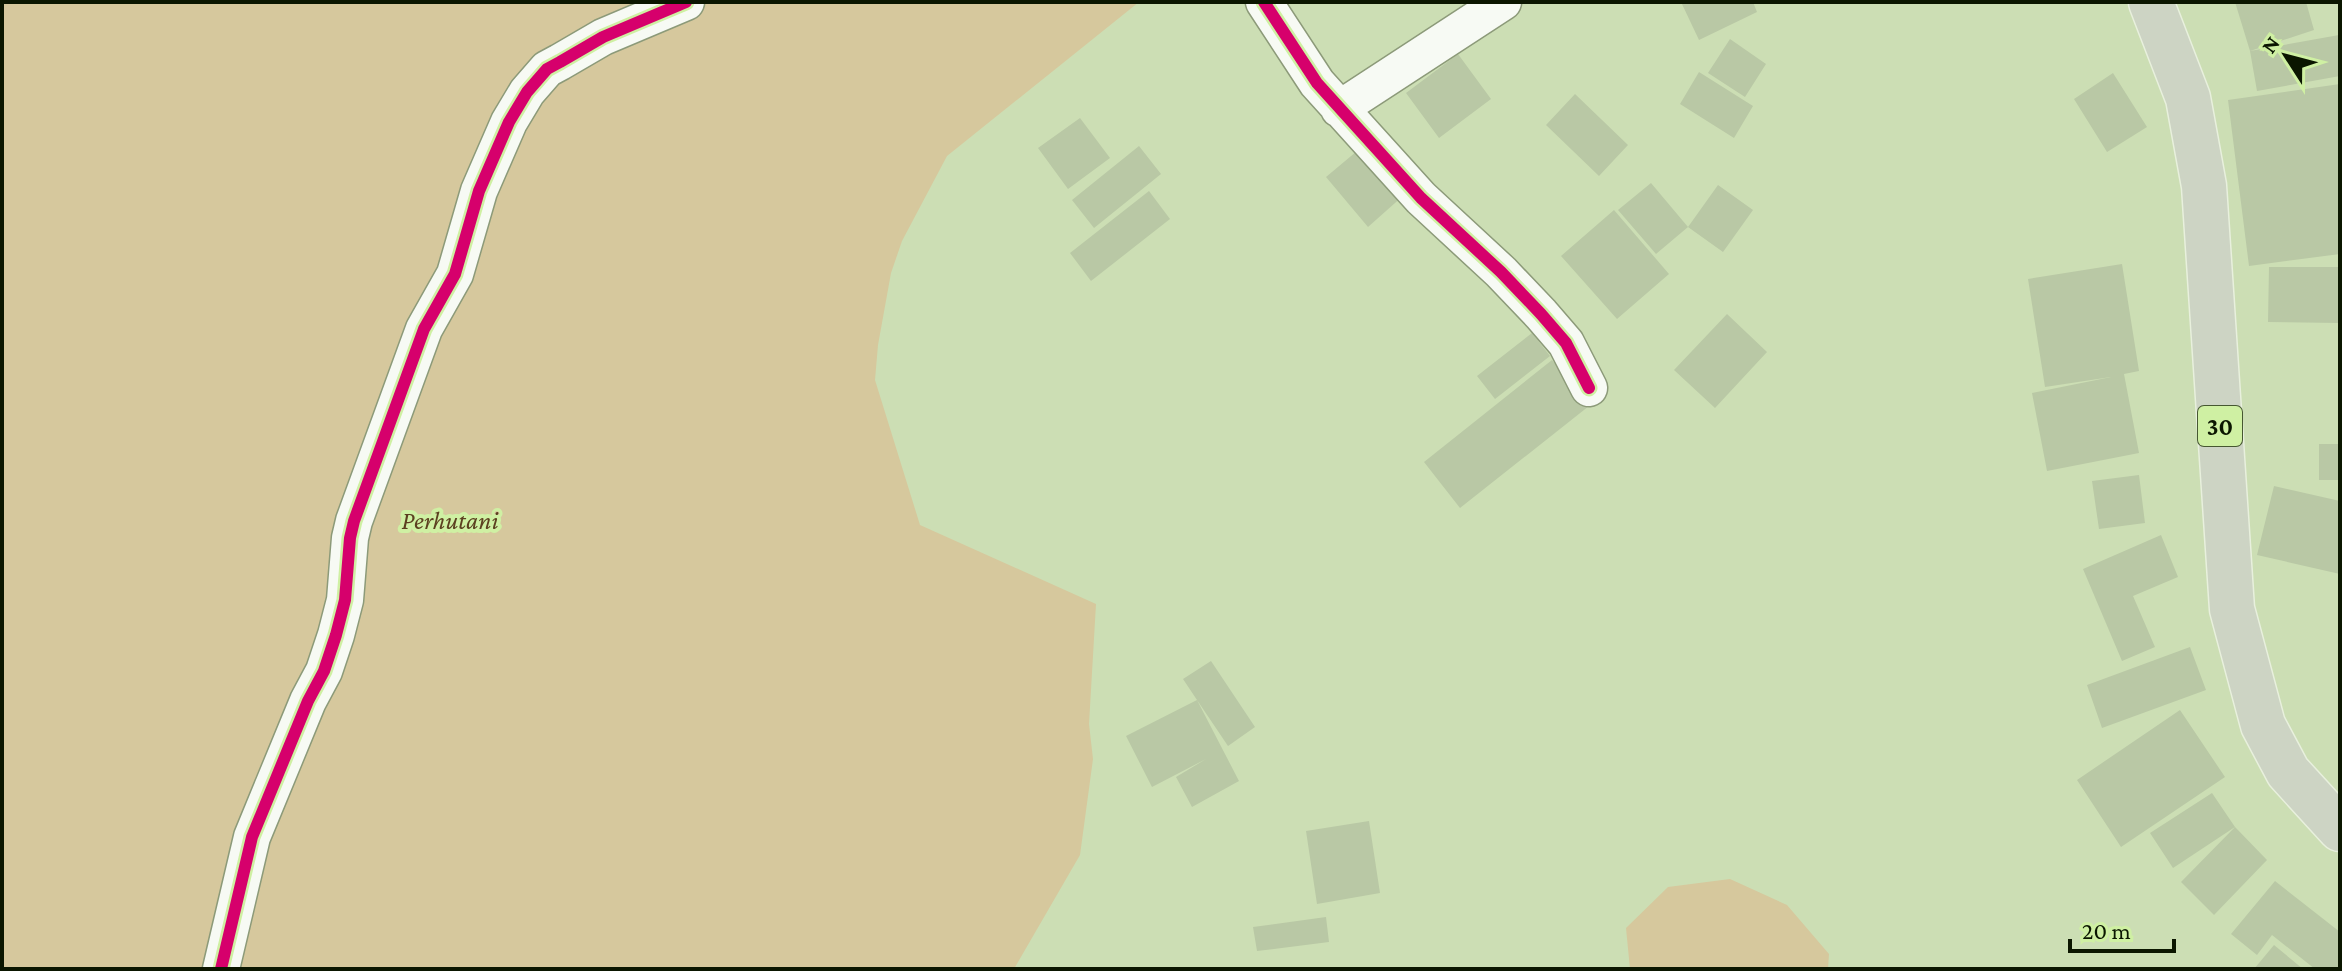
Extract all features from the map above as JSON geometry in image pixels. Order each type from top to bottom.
[{"type":"highway","name":"30","points":[[2151,2],[2188,98],[2204,186],[2232,609],[2263,725],[2288,772],[2340,829]]},
{"type":"street","points":[[221,969],[252,837],[308,701],[324,671],[336,635],[345,600],[354,521],[424,329],[455,274],[479,191],[509,122],[527,92],[547,69],[603,37],[686,2]]},
{"type":"street","points":[[1264,2],[1317,83],[1421,198],[1541,314],[1566,343],[1589,388]]},
{"type":"street","points":[[1339,109],[1503,2]]},
{"type":"green space","name":"Perhutani","points":[[2,2],[1139,2],[947,156],[902,241],[891,273],[878,345],[875,380],[920,525],[1096,604],[1089,724],[1093,759],[1080,855],[1014,969],[2,969]]},
{"type":"green space","points":[[1730,879],[1787,905],[1829,954],[1828,969],[1630,969],[1626,928],[1668,887]]},
{"type":"building","points":[[1681,2],[1753,2],[1757,12],[1699,40]]},
{"type":"building","points":[[2235,2],[2306,2],[2314,30],[2250,51]]},
{"type":"building","points":[[2339,35],[2340,76],[2257,91],[2250,51]]},
{"type":"building","points":[[1730,39],[1766,64],[1745,97],[1708,73]]},
{"type":"building","points":[[1458,54],[1491,99],[1439,138],[1406,93]]},
{"type":"building","points":[[1699,72],[1753,106],[1734,138],[1680,104]]},
{"type":"building","points":[[2113,73],[2147,127],[2107,152],[2074,99]]},
{"type":"building","points":[[2340,84],[2340,254],[2249,266],[2228,100]]},
{"type":"building","points":[[1575,94],[1628,145],[1599,176],[1546,125]]},
{"type":"building","points":[[1080,118],[1110,158],[1068,189],[1038,148]]},
{"type":"building","points":[[1139,146],[1161,174],[1094,228],[1072,200]]},
{"type":"building","points":[[1363,146],[1404,195],[1368,227],[1326,177]]},
{"type":"building","points":[[1651,183],[1688,227],[1656,254],[1618,210]]},
{"type":"building","points":[[1718,185],[1753,210],[1723,252],[1688,227]]},
{"type":"building","points":[[1149,191],[1170,219],[1091,281],[1070,253]]},
{"type":"building","points":[[1614,210],[1669,274],[1617,319],[1561,256]]},
{"type":"building","points":[[2122,264],[2139,371],[2124,374],[2139,453],[2047,471],[2032,393],[2111,377],[2045,387],[2028,279]]},
{"type":"building","points":[[2269,267],[2340,267],[2340,323],[2268,322]]},
{"type":"building","points":[[1727,314],[1767,352],[1715,408],[1674,370]]},
{"type":"building","points":[[1532,333],[1550,356],[1495,399],[1477,376]]},
{"type":"building","points":[[1552,360],[1589,406],[1460,508],[1424,462]]},
{"type":"building","points":[[2319,444],[2340,444],[2340,480],[2319,480]]},
{"type":"building","points":[[2139,475],[2145,523],[2099,529],[2092,481]]},
{"type":"building","points":[[2274,486],[2340,501],[2340,574],[2257,555]]},
{"type":"building","points":[[2161,535],[2178,577],[2133,596],[2155,647],[2122,661],[2083,569]]},
{"type":"building","points":[[2190,647],[2206,690],[2102,728],[2087,685]]},
{"type":"building","points":[[1211,661],[1255,727],[1228,746],[1183,679]]},
{"type":"building","points":[[1197,700],[1239,781],[1192,807],[1176,777],[1206,759],[1152,787],[1126,736]]},
{"type":"building","points":[[2180,710],[2225,777],[2121,847],[2077,780]]},
{"type":"building","points":[[2212,793],[2235,827],[2173,868],[2150,833]]},
{"type":"building","points":[[1369,821],[1380,893],[1317,904],[1306,831]]},
{"type":"building","points":[[2235,827],[2267,860],[2214,915],[2181,882]]},
{"type":"building","points":[[2275,881],[2340,932],[2340,969],[2315,969],[2272,935],[2257,955],[2231,934]]},
{"type":"building","points":[[1326,917],[1329,942],[1257,951],[1253,927]]},
{"type":"building","points":[[2274,945],[2303,969],[2254,969]]},
{"type":"cycle path","points":[[221,969],[252,837],[308,701],[324,671],[336,635],[345,600],[354,521],[424,329],[455,274],[479,191],[509,122],[527,92],[547,69],[603,37],[686,2]]},
{"type":"cycle path","points":[[1264,2],[1317,83],[1421,198],[1541,314],[1566,343],[1589,388]]}]
